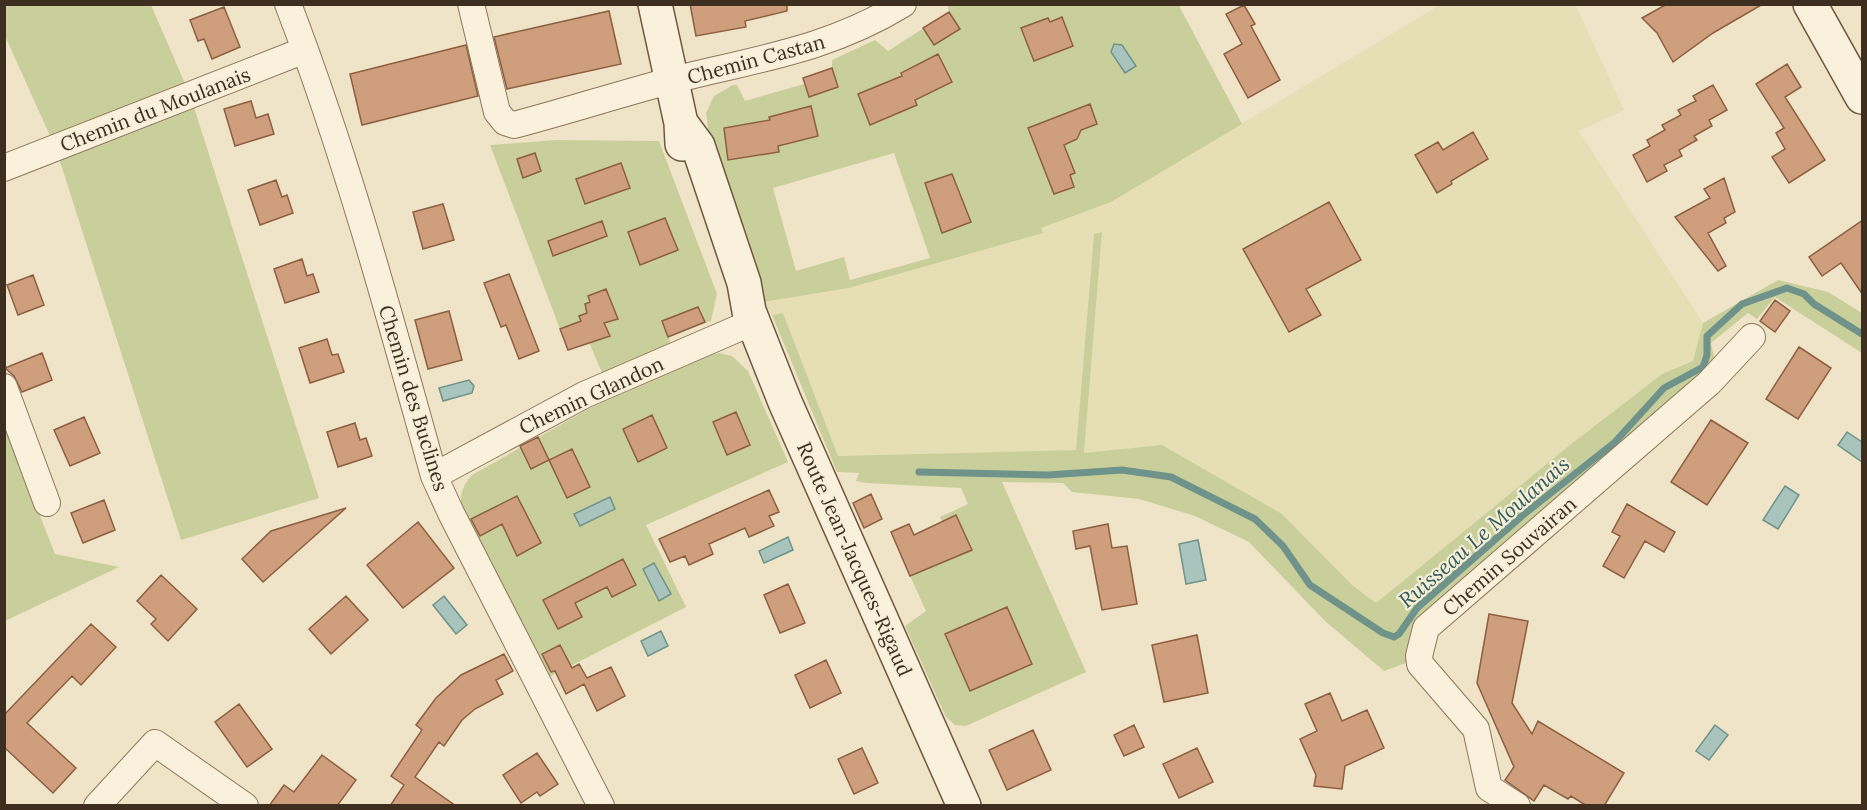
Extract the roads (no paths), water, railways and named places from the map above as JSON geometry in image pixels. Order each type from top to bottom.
[{"type":"street","name":"Chemin des Buclines","points":[[288,4],[362,217],[434,476],[599,805]]},
{"type":"street","name":"Chemin Castan","points":[[471,4],[497,112],[505,122],[514,125],[672,81],[810,48],[858,29],[903,4]]},
{"type":"street","name":"Route Jean-Jacques-Rigaud","points":[[655,4],[681,123],[683,156],[702,219],[728,289],[751,317],[964,806]]},
{"type":"street","points":[[1810,4],[1863,98]]},
{"type":"street","name":"Chemin du Moulanais","points":[[4,168],[305,50]]},
{"type":"street","name":"Chemin Glandon","points":[[434,476],[584,395],[751,317]]},
{"type":"street","name":"Chemin Souvairan","points":[[1517,806],[1489,788],[1476,729],[1420,664],[1419,656],[1426,628],[1709,383],[1752,337]]},
{"type":"street","points":[[4,387],[47,503]]},
{"type":"street","points":[[97,806],[155,742],[245,806]]},
{"type":"water","points":[[1114,44],[1122,45],[1136,66],[1125,73],[1111,52]]},
{"type":"water","points":[[469,380],[474,386],[472,393],[443,401],[439,388]]},
{"type":"water","points":[[1847,432],[1862,442],[1862,462],[1838,445]]},
{"type":"water","points":[[1785,486],[1799,495],[1778,529],[1763,520]]},
{"type":"water","points":[[610,497],[615,509],[580,526],[574,514]]},
{"type":"water","points":[[788,537],[793,550],[764,563],[759,551]]},
{"type":"water","points":[[1198,540],[1206,580],[1186,584],[1179,544]]},
{"type":"water","points":[[654,563],[671,594],[659,601],[643,569]]},
{"type":"water","points":[[444,596],[467,625],[456,634],[433,605]]},
{"type":"water","points":[[661,631],[668,646],[648,656],[641,641]]},
{"type":"water","points":[[1715,725],[1728,735],[1709,760],[1696,751]]},
{"type":"waterway","name":"Ruisseau Le Moulanais","points":[[919,472],[1048,475],[1122,470],[1171,477],[1255,519],[1283,546],[1310,585],[1383,633],[1394,637],[1399,634],[1417,608],[1523,515],[1614,443],[1664,388],[1703,367],[1707,355],[1707,336],[1742,304],[1787,288],[1804,294],[1814,304],[1862,334]]}]
